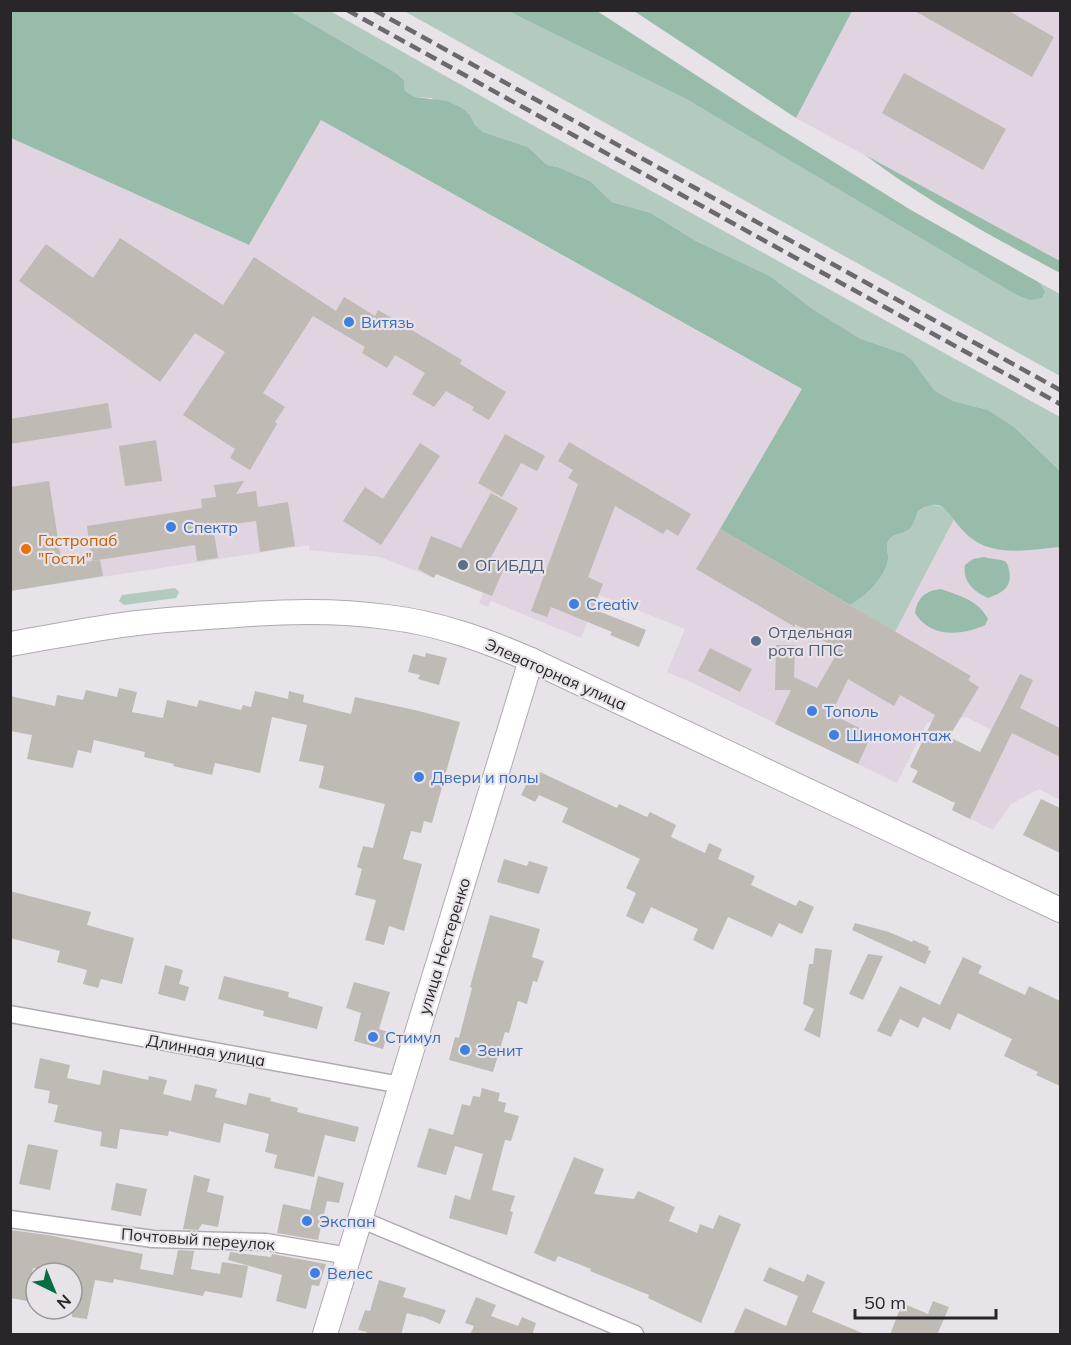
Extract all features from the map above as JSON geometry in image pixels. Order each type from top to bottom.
[{"type":"street","name":"Элеваторная улица","points":[[10,644],[136,623],[312,611],[388,617],[434,626],[485,641],[531,660],[1060,910]]},
{"type":"street","name":"улица Нестеренко","points":[[325,1335],[531,660]]},
{"type":"street","name":"Длинная улица","points":[[10,1014],[401,1085]]},
{"type":"street","name":"Почтовый переулок","points":[[10,1219],[153,1239],[266,1242],[349,1256]]},
{"type":"street","points":[[360,1219],[635,1335]]},
{"type":"shaded area","points":[[852,11],[1060,11],[1060,261],[796,118]]},
{"type":"shaded area","points":[[321,120],[803,390],[720,529],[895,632],[973,482],[1060,526],[1060,728],[1039,717],[1027,740],[1060,757],[1060,800],[1039,789],[1011,804],[993,830],[952,810],[991,730],[966,717],[927,723],[897,783],[667,672],[685,629],[599,595],[581,638],[491,601],[488,607],[479,603],[483,593],[436,574],[434,578],[380,557],[309,550],[309,545],[11,591],[11,138],[249,245]]},
{"type":"green space","points":[[11,10],[290,11],[396,73],[404,80],[405,91],[415,97],[447,101],[462,108],[483,132],[528,147],[547,165],[558,167],[590,181],[612,202],[651,213],[696,241],[770,276],[814,310],[861,339],[902,353],[912,360],[935,391],[953,401],[988,410],[1013,426],[1060,471],[1060,547],[1013,551],[994,549],[968,535],[942,507],[932,505],[918,511],[909,529],[890,539],[887,546],[888,560],[883,574],[868,592],[850,605],[720,529],[802,389],[321,120],[249,245],[11,138]]},
{"type":"green space","points":[[290,11],[330,11],[1060,417],[1060,471],[1013,426],[988,410],[953,401],[935,391],[921,372],[902,353],[861,339],[814,310],[770,276],[696,241],[651,213],[612,202],[590,181],[558,167],[547,165],[528,147],[483,132],[475,125],[470,115],[431,98],[415,97],[405,91],[404,80],[396,73]]},
{"type":"green space","points":[[404,11],[508,11],[690,101],[1045,291],[1040,283],[1060,294],[1060,376]]},
{"type":"green space","points":[[508,11],[597,11],[911,210],[1040,283],[1045,291],[1042,298],[1030,300],[1017,295],[690,101]]},
{"type":"green space","points":[[634,11],[852,11],[796,118]]},
{"type":"green space","points":[[865,155],[1060,261],[1060,273],[936,203]]},
{"type":"green space","points":[[929,505],[943,508],[954,519],[895,632],[850,605],[868,592],[883,574],[888,560],[887,546],[890,539],[909,529],[918,511]]},
{"type":"green space","points":[[984,557],[1005,562],[1010,576],[1005,588],[988,598],[970,586],[965,571],[965,565],[973,559]]},
{"type":"green space","points":[[175,588],[179,592],[176,598],[124,605],[119,601],[122,595]]},
{"type":"green space","points":[[941,589],[979,607],[988,619],[985,625],[956,633],[937,631],[921,621],[915,613],[920,599],[931,591]]},
{"type":"building","points":[[913,10],[1007,10],[1054,37],[1032,77]]},
{"type":"building","points":[[904,73],[1006,129],[983,170],[882,113]]},
{"type":"building","points":[[120,238],[223,305],[254,257],[336,311],[344,297],[375,316],[378,310],[462,360],[460,364],[506,392],[489,420],[472,410],[474,407],[446,391],[434,407],[412,394],[425,373],[395,355],[387,368],[362,353],[365,347],[313,316],[263,393],[285,407],[250,470],[230,458],[235,449],[183,415],[225,352],[195,333],[160,382],[19,281],[46,244],[93,278]]},
{"type":"building","points":[[108,403],[112,428],[10,444],[10,419]]},
{"type":"building","points":[[505,434],[545,456],[537,471],[521,463],[502,497],[478,483]]},
{"type":"building","points":[[156,440],[162,481],[125,486],[119,446]]},
{"type":"building","points":[[569,442],[691,514],[678,536],[667,529],[663,534],[615,506],[588,577],[603,584],[593,609],[646,630],[639,647],[610,635],[612,632],[551,607],[547,617],[531,611],[578,484],[568,478],[573,470],[558,461]]},
{"type":"building","points":[[420,443],[440,456],[381,545],[343,521],[365,487],[383,499]]},
{"type":"building","points":[[49,481],[62,565],[100,560],[103,576],[10,591],[10,487]]},
{"type":"building","points":[[244,481],[236,494],[256,491],[258,507],[288,502],[295,546],[260,552],[256,521],[213,527],[218,558],[197,561],[195,545],[92,561],[87,526],[202,508],[201,499],[216,497],[214,485]]},
{"type":"building","points":[[491,493],[518,508],[490,559],[505,566],[492,596],[436,574],[434,578],[418,569],[431,536],[461,548]]},
{"type":"building","points":[[720,529],[971,676],[968,680],[979,687],[949,737],[980,752],[1020,674],[1033,680],[1020,708],[1060,728],[1060,757],[1012,733],[970,819],[952,810],[955,803],[912,782],[918,771],[910,767],[935,715],[900,695],[894,706],[848,679],[831,714],[872,734],[858,764],[775,724],[791,690],[775,690],[776,645],[795,645],[794,677],[817,688],[839,650],[696,569]]},
{"type":"building","points":[[710,648],[752,669],[740,692],[698,671]]},
{"type":"building","points":[[426,653],[447,658],[439,685],[418,679],[420,675],[408,672],[413,654],[425,657]]},
{"type":"building","points":[[119,688],[137,692],[132,712],[163,718],[167,700],[197,707],[199,700],[241,710],[243,705],[251,707],[255,691],[288,699],[289,691],[304,695],[303,702],[351,714],[355,697],[460,722],[432,823],[424,821],[421,833],[411,831],[403,859],[422,864],[404,931],[389,926],[384,945],[365,940],[376,900],[355,895],[362,869],[357,867],[363,846],[373,848],[385,804],[319,788],[324,766],[299,761],[307,725],[272,717],[260,773],[215,763],[212,775],[144,757],[145,752],[94,740],[91,753],[78,750],[73,768],[27,759],[32,735],[10,731],[10,696],[55,706],[57,695],[83,700],[86,690],[117,697]]},
{"type":"building","points":[[540,772],[617,808],[619,804],[647,817],[650,812],[676,825],[671,837],[705,853],[709,843],[722,849],[718,859],[755,876],[751,885],[796,906],[799,900],[814,907],[802,934],[779,923],[772,937],[728,917],[713,950],[693,940],[698,929],[651,907],[643,924],[626,916],[636,893],[626,888],[640,859],[562,822],[568,808],[539,795],[535,802],[521,795],[531,775],[538,778]]},
{"type":"building","points":[[1041,799],[1060,808],[1060,853],[1023,835]]},
{"type":"building","points":[[504,859],[527,866],[529,861],[548,867],[539,894],[497,882]]},
{"type":"building","points":[[10,891],[91,912],[87,925],[134,938],[122,984],[101,979],[98,988],[83,984],[87,970],[57,962],[60,951],[10,938]]},
{"type":"building","points":[[490,915],[540,929],[532,957],[544,961],[537,982],[533,981],[527,1004],[518,1001],[509,1033],[505,1032],[493,1072],[449,1060],[455,1037],[459,1038]]},
{"type":"building","points":[[855,923],[889,932],[929,947],[928,950],[931,951],[925,964],[852,930]]},
{"type":"building","points":[[815,948],[832,950],[820,1038],[804,1030],[814,1009],[803,1004],[809,964],[813,964]]},
{"type":"building","points":[[868,954],[883,956],[863,1000],[849,994]]},
{"type":"building","points":[[963,957],[982,966],[978,973],[1025,995],[1029,986],[1060,1001],[1060,1086],[1036,1075],[1038,1072],[1004,1056],[1012,1039],[958,1013],[950,1030],[923,1017],[918,1028],[900,1019],[891,1037],[877,1031],[900,986],[940,1005]]},
{"type":"building","points":[[165,965],[183,970],[179,984],[189,987],[185,1001],[158,994]]},
{"type":"building","points":[[224,976],[289,992],[288,997],[323,1007],[317,1029],[263,1016],[264,1011],[218,999]]},
{"type":"building","points":[[354,982],[390,992],[379,1029],[388,1032],[383,1049],[354,1041],[361,1013],[346,1008]]},
{"type":"building","points":[[40,1058],[70,1065],[67,1078],[100,1085],[103,1070],[148,1080],[149,1076],[167,1080],[163,1094],[191,1101],[195,1084],[217,1089],[215,1097],[246,1105],[249,1093],[298,1108],[297,1112],[359,1127],[355,1142],[325,1135],[314,1177],[274,1168],[277,1155],[265,1152],[269,1134],[224,1123],[220,1143],[169,1131],[168,1136],[120,1129],[117,1149],[100,1146],[102,1132],[54,1122],[58,1105],[48,1103],[50,1091],[34,1088]]},
{"type":"building","points":[[482,1088],[500,1093],[498,1101],[506,1103],[504,1112],[519,1116],[511,1141],[505,1140],[492,1190],[515,1196],[510,1211],[513,1212],[507,1235],[449,1218],[455,1195],[470,1200],[483,1154],[455,1146],[446,1175],[417,1167],[429,1128],[453,1135],[462,1104],[470,1106],[473,1096],[480,1097]]},
{"type":"building","points":[[28,1144],[58,1150],[50,1190],[19,1184]]},
{"type":"building","points":[[574,1157],[604,1169],[594,1194],[634,1199],[638,1191],[675,1207],[669,1221],[697,1233],[700,1224],[713,1229],[719,1215],[741,1224],[701,1323],[648,1298],[649,1295],[590,1271],[591,1269],[558,1256],[555,1262],[534,1253]]},
{"type":"building","points":[[194,1175],[210,1179],[207,1192],[224,1196],[218,1227],[202,1224],[198,1230],[183,1229]]},
{"type":"building","points":[[318,1176],[344,1183],[339,1203],[327,1201],[318,1240],[277,1233],[283,1204],[310,1210]]},
{"type":"building","points":[[116,1183],[147,1189],[141,1216],[111,1210]]},
{"type":"building","points":[[10,1230],[48,1235],[143,1254],[140,1269],[173,1275],[178,1250],[194,1251],[191,1269],[220,1274],[222,1262],[248,1266],[242,1298],[205,1291],[203,1296],[114,1279],[113,1283],[95,1280],[87,1319],[84,1319],[84,1261],[24,1261],[24,1300],[10,1298]]},
{"type":"building","points":[[230,1252],[271,1257],[272,1254],[326,1264],[319,1286],[312,1285],[306,1309],[276,1301],[282,1275],[228,1260]]},
{"type":"building","points":[[769,1267],[804,1282],[807,1274],[825,1282],[812,1312],[867,1335],[733,1335],[745,1308],[786,1326],[798,1296],[763,1281]]},
{"type":"building","points":[[379,1280],[406,1288],[403,1297],[446,1310],[440,1324],[407,1313],[401,1335],[366,1335],[367,1332],[358,1330],[365,1310],[370,1311]]},
{"type":"building","points":[[476,1297],[496,1305],[491,1316],[518,1326],[522,1317],[536,1323],[533,1332],[535,1335],[470,1335],[474,1326],[465,1323]]},
{"type":"building","points":[[933,1301],[949,1307],[937,1335],[890,1335],[902,1303],[928,1314]]},
{"type":"railway","points":[[347,10],[1060,404]]},
{"type":"railway","points":[[374,10],[1060,390]]},
{"type":"place","name":"Витязь","points":[[349,322]]},
{"type":"place","name":"Спектр","points":[[171,527]]},
{"type":"place","name":"Гастропаб \"Гости\"","points":[[26,549]]},
{"type":"place","name":"ОГИБДД","points":[[463,565]]},
{"type":"place","name":"Creativ","points":[[574,604]]},
{"type":"place","name":"Отдельная рота ППС","points":[[756,641]]},
{"type":"place","name":"Тополь","points":[[812,711]]},
{"type":"place","name":"Шиномонтаж","points":[[834,735]]},
{"type":"place","name":"Двери и полы","points":[[419,777]]},
{"type":"place","name":"Стимул","points":[[373,1037]]},
{"type":"place","name":"Зенит","points":[[465,1050]]},
{"type":"place","name":"Экспан","points":[[307,1221]]},
{"type":"place","name":"Велес","points":[[315,1273]]}]
